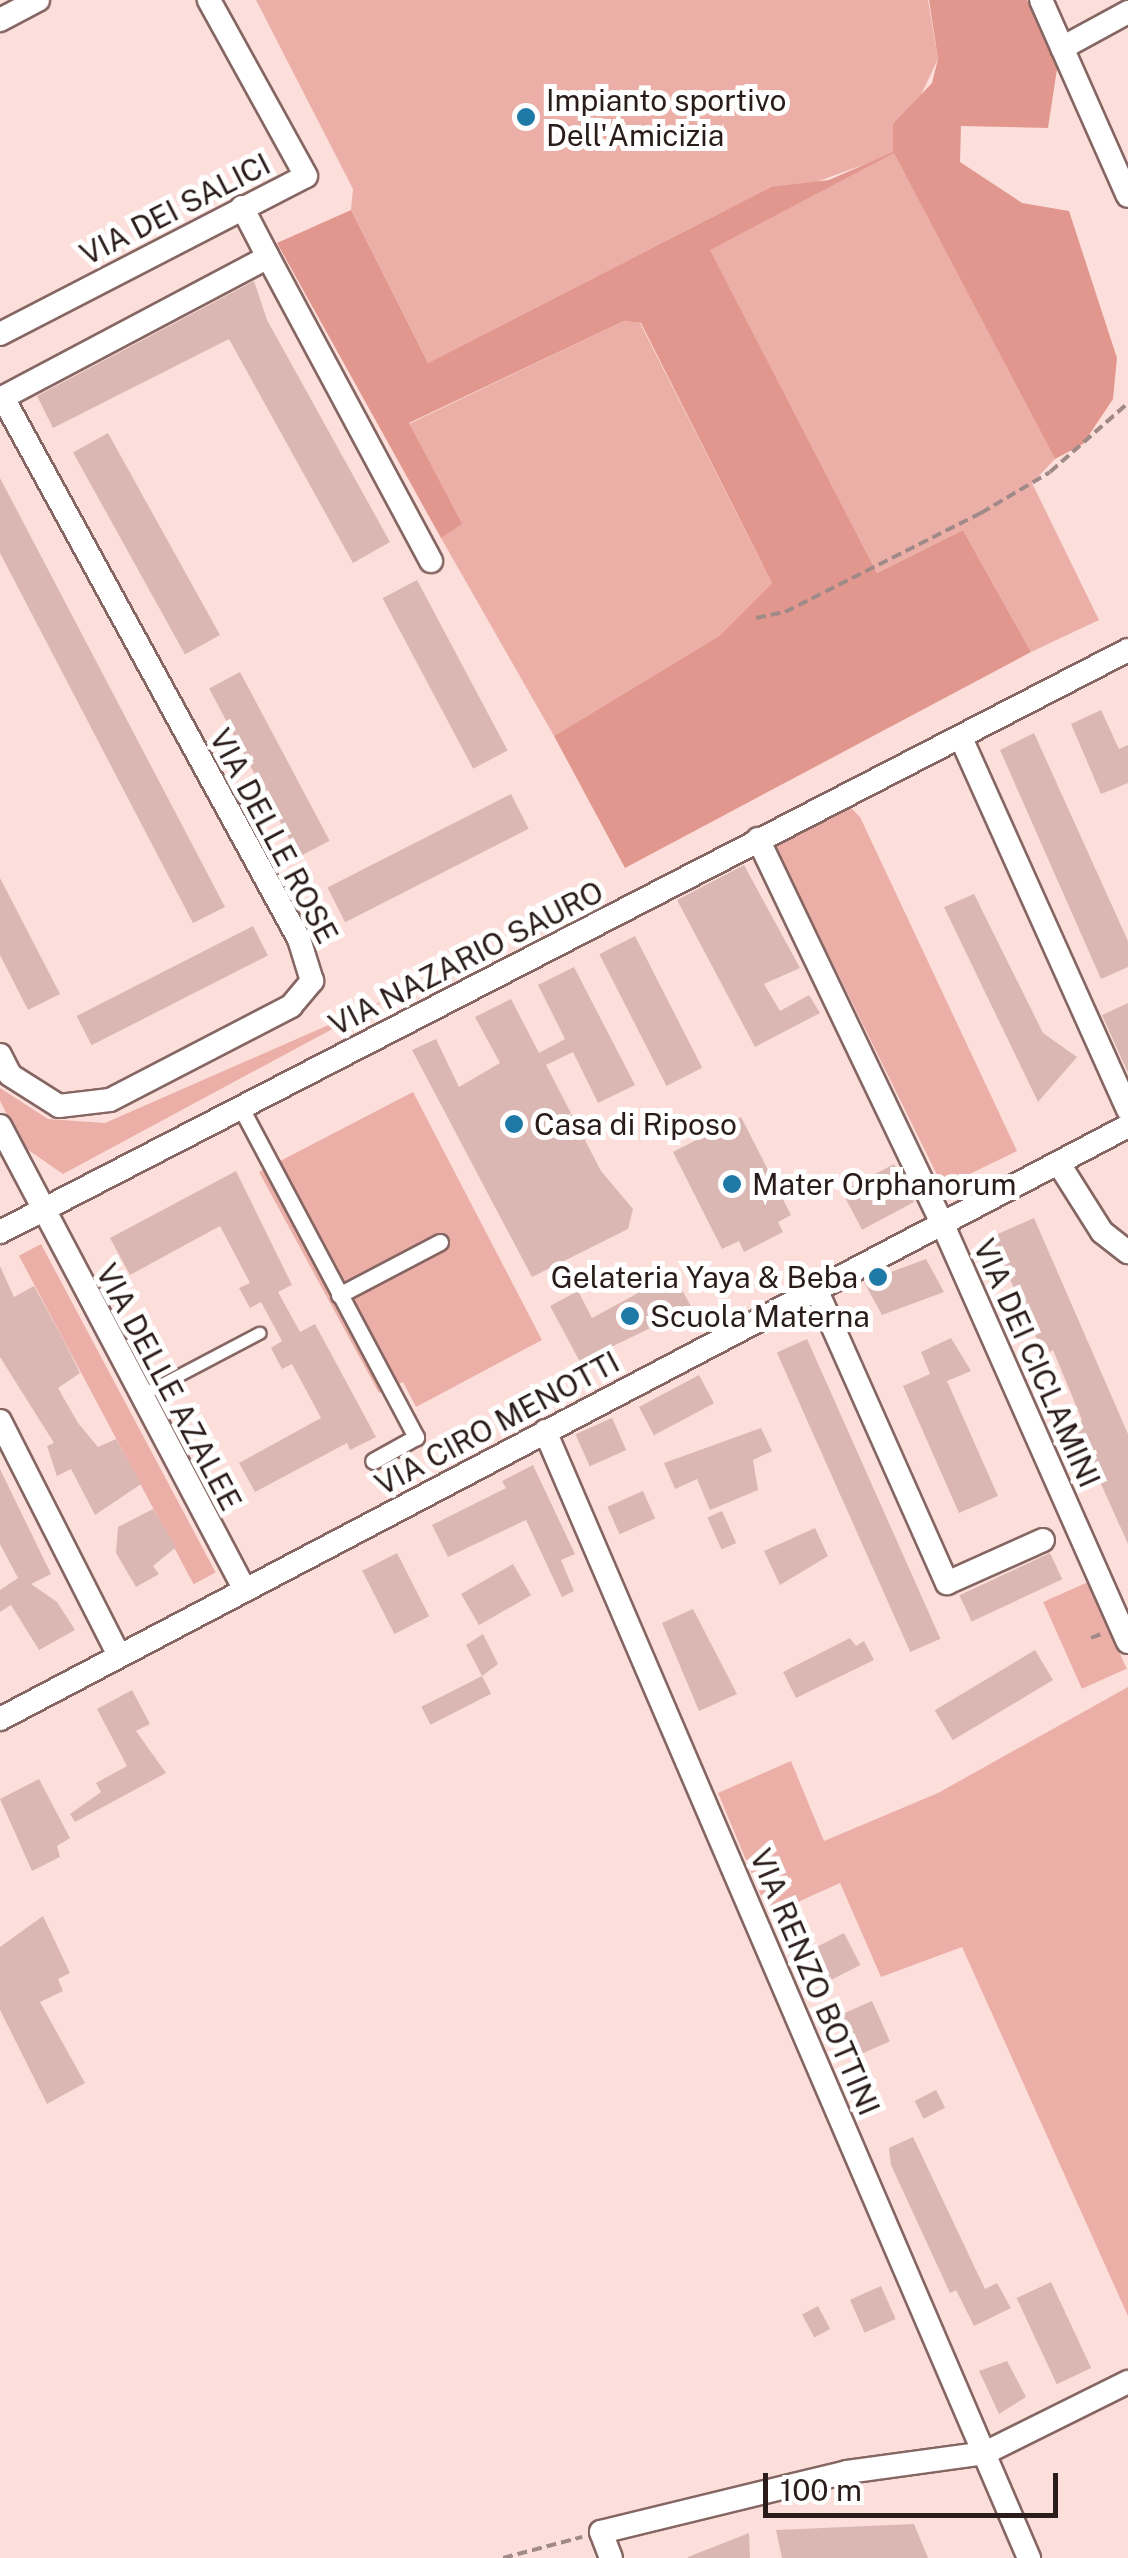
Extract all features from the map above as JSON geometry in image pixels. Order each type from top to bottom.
[{"type":"street","points":[[0,20],[38,0]]},
{"type":"street","name":"VIA DEI SALICI","points":[[0,334],[306,176],[208,0]]},
{"type":"street","points":[[1041,0],[1128,196]]},
{"type":"street","points":[[1062,48],[1128,12]]},
{"type":"street","points":[[242,207],[430,560]]},
{"type":"street","name":"VIA DELLE ROSE","points":[[0,1056],[10,1075],[59,1106],[110,1100],[291,1006],[312,980],[298,939],[1,398],[268,257]]},
{"type":"street","name":"VIA NAZARIO SAURO","points":[[0,1232],[1128,650]]},
{"type":"street","points":[[961,738],[1128,1110]]},
{"type":"street","name":"VIA DEI CICLAMINI","points":[[758,839],[944,1224],[1128,1642]]},
{"type":"street","points":[[240,1108],[416,1437],[373,1461]]},
{"type":"street","points":[[0,1126],[43,1211]]},
{"type":"street","name":"VIA CIRO MENOTTI","points":[[0,1718],[1128,1126]]},
{"type":"street","points":[[1060,1164],[1102,1232],[1128,1252]]},
{"type":"street","name":"VIA DELLE AZALEE","points":[[43,1211],[138,1397],[246,1590]]},
{"type":"street","points":[[339,1295],[440,1242]]},
{"type":"street","points":[[816,1289],[947,1583],[1043,1540]]},
{"type":"street","points":[[0,1421],[119,1656]]},
{"type":"street","name":"VIA RENZO BOTTINI","points":[[545,1431],[1030,2558]]},
{"type":"street","points":[[612,2558],[601,2532],[846,2472],[985,2454],[1128,2382]]},
{"type":"lane","points":[[138,1397],[259,1332]]},
{"type":"path","points":[[756,618],[785,612],[980,514],[1050,472],[1128,402]]},
{"type":"path","points":[[503,2558],[601,2532]]},
{"type":"shaded area","points":[[256,0],[928,0],[938,59],[894,152],[1055,459],[1032,483],[1099,620],[1031,652],[963,530],[877,573],[709,249],[876,160],[800,188],[771,187],[428,363],[351,210],[353,189]]},
{"type":"shaded area","points":[[929,0],[1027,0],[1057,69],[1048,128],[961,126],[960,162],[1022,203],[1069,211],[1117,358],[1113,399],[1083,444],[1055,459],[894,153],[710,250],[877,573],[963,530],[1031,652],[625,868],[554,736],[719,636],[772,583],[641,323],[624,321],[409,423],[462,524],[441,538],[277,243],[351,210],[428,363],[771,187],[829,180],[893,152],[893,124],[932,83],[938,59]]},
{"type":"shaded area","points":[[624,321],[640,323],[772,583],[719,636],[554,736],[441,538],[461,524],[409,424]]},
{"type":"shaded area","points":[[843,800],[860,817],[1017,1151],[943,1187],[770,836]]},
{"type":"shaded area","points":[[390,998],[63,1174],[24,1147],[0,1101],[0,1088],[48,1119],[105,1123]]},
{"type":"shaded area","points":[[413,1092],[542,1340],[416,1407],[403,1382],[379,1393],[259,1172]]},
{"type":"shaded area","points":[[41,1244],[216,1572],[194,1584],[19,1256]]},
{"type":"shaded area","points":[[1088,1582],[1127,1669],[1082,1689],[1043,1602]]},
{"type":"shaded area","points":[[1128,1687],[1128,2316],[962,1947],[881,1977],[840,1883],[769,1915],[718,1793],[791,1761],[824,1841],[938,1793]]},
{"type":"building","points":[[254,281],[267,320],[390,542],[353,563],[229,339],[53,428],[37,396]]},
{"type":"building","points":[[108,433],[220,635],[185,654],[73,452]]},
{"type":"building","points":[[0,478],[225,907],[193,923],[0,553]]},
{"type":"building","points":[[417,580],[508,750],[473,769],[383,598]]},
{"type":"building","points":[[240,672],[330,841],[299,857],[209,688]]},
{"type":"building","points":[[1101,710],[1119,749],[1128,745],[1128,783],[1101,794],[1071,724]]},
{"type":"building","points":[[1034,733],[1128,941],[1128,967],[1101,979],[1000,750]]},
{"type":"building","points":[[511,794],[529,829],[345,922],[327,888]]},
{"type":"building","points":[[744,865],[800,968],[764,984],[780,1011],[809,995],[820,1013],[755,1047],[677,900]]},
{"type":"building","points":[[0,878],[60,994],[28,1010],[0,955]]},
{"type":"building","points":[[974,894],[1043,1033],[1077,1057],[1038,1102],[944,907]]},
{"type":"building","points":[[253,926],[268,955],[92,1045],[77,1016]]},
{"type":"building","points":[[635,936],[702,1068],[667,1086],[599,954]]},
{"type":"building","name":"Casa di Riposo","points":[[574,967],[635,1085],[598,1103],[573,1052],[546,1065],[601,1171],[633,1209],[628,1229],[532,1277],[412,1050],[436,1039],[459,1087],[500,1063],[475,1017],[511,999],[539,1053],[565,1039],[538,985]]},
{"type":"building","points":[[1128,1003],[1128,1073],[1102,1015]]},
{"type":"building","name":"Mater Orphanorum","points":[[741,1117],[791,1215],[778,1222],[783,1232],[744,1252],[739,1241],[722,1249],[673,1152]]},
{"type":"building","points":[[894,1164],[914,1202],[862,1230],[842,1192]]},
{"type":"building","points":[[236,1171],[292,1285],[278,1292],[300,1332],[315,1324],[376,1437],[350,1450],[347,1443],[255,1492],[239,1463],[321,1418],[292,1364],[282,1369],[271,1348],[282,1341],[261,1302],[250,1308],[239,1288],[250,1283],[220,1226],[130,1275],[110,1238]]},
{"type":"building","points":[[1034,1218],[1128,1434],[1128,1544],[1074,1424],[1082,1420],[1053,1350],[1044,1355],[991,1237]]},
{"type":"building","points":[[926,1259],[944,1292],[882,1315],[864,1282]]},
{"type":"building","points":[[0,1266],[14,1297],[34,1286],[80,1373],[58,1388],[78,1423],[98,1447],[116,1439],[141,1484],[95,1515],[71,1469],[57,1476],[47,1446],[54,1443],[0,1357]]},
{"type":"building","name":"Scuola Materna","points":[[673,1274],[692,1308],[580,1362],[550,1306],[578,1291],[592,1318]]},
{"type":"building","points":[[951,1338],[971,1371],[947,1381],[998,1496],[959,1513],[903,1386],[930,1374],[921,1352]]},
{"type":"building","points":[[807,1339],[940,1639],[910,1652],[777,1352]]},
{"type":"building","points":[[699,1375],[714,1403],[654,1435],[639,1407]]},
{"type":"building","points":[[612,1418],[626,1450],[590,1466],[575,1434]]},
{"type":"building","points":[[761,1428],[772,1451],[753,1460],[758,1490],[710,1510],[697,1479],[675,1489],[664,1463]]},
{"type":"building","points":[[533,1465],[575,1554],[561,1560],[574,1591],[562,1597],[526,1520],[448,1557],[432,1525],[506,1488],[502,1481]]},
{"type":"building","points":[[0,1469],[51,1574],[31,1584],[57,1602],[75,1630],[39,1650],[11,1605],[0,1612],[0,1590],[18,1578],[0,1544]]},
{"type":"building","points":[[643,1491],[655,1518],[620,1534],[607,1507]]},
{"type":"building","points":[[153,1509],[176,1547],[153,1566],[159,1574],[136,1587],[116,1553],[118,1527]]},
{"type":"building","points":[[722,1511],[736,1543],[722,1549],[707,1518]]},
{"type":"building","points":[[815,1528],[828,1556],[780,1585],[764,1551]]},
{"type":"building","points":[[397,1553],[429,1616],[394,1634],[362,1571]]},
{"type":"building","points":[[1050,1553],[1062,1579],[972,1622],[959,1595]]},
{"type":"building","points":[[513,1564],[531,1595],[479,1625],[461,1594]]},
{"type":"building","points":[[693,1609],[737,1694],[699,1711],[662,1623]]},
{"type":"building","points":[[483,1634],[498,1664],[482,1676],[466,1645]]},
{"type":"building","points":[[850,1638],[856,1646],[864,1641],[874,1660],[796,1698],[783,1672]]},
{"type":"building","points":[[1035,1650],[1053,1680],[953,1740],[935,1710]]},
{"type":"building","points":[[482,1676],[491,1694],[430,1725],[421,1707]]},
{"type":"building","points":[[132,1690],[150,1724],[136,1731],[166,1773],[75,1822],[70,1814],[101,1792],[96,1783],[127,1766],[97,1709]]},
{"type":"building","points":[[39,1779],[70,1838],[57,1846],[60,1857],[32,1871],[0,1799]]},
{"type":"building","points":[[43,1916],[70,1973],[58,1979],[63,1991],[40,2002],[85,2083],[47,2104],[0,2010],[0,1947]]},
{"type":"building","points":[[844,1933],[860,1965],[826,1983],[809,1951]]},
{"type":"building","points":[[872,2001],[890,2041],[854,2057],[836,2017]]},
{"type":"building","points":[[936,2090],[945,2108],[924,2119],[915,2101]]},
{"type":"building","points":[[913,2137],[985,2289],[997,2283],[1011,2308],[974,2326],[956,2290],[950,2293],[891,2165],[889,2148]]},
{"type":"building","points":[[1051,2282],[1091,2368],[1057,2384],[1017,2298]]},
{"type":"building","points":[[881,2286],[896,2319],[865,2333],[850,2300]]},
{"type":"building","points":[[818,2306],[830,2329],[814,2337],[802,2314]]},
{"type":"building","points":[[1007,2361],[1026,2397],[999,2414],[979,2371]]},
{"type":"building","points":[[914,2524],[928,2558],[782,2558],[776,2530]]},
{"type":"building","points":[[749,2533],[750,2558],[688,2558],[688,2557]]},
{"type":"place","name":"Impianto sportivo Dell'Amicizia","points":[[526,117]]},
{"type":"place","name":"Casa di Riposo","points":[[514,1124]]},
{"type":"place","name":"Mater Orphanorum","points":[[732,1184]]},
{"type":"place","name":"Gelateria Yaya & Beba","points":[[878,1277]]},
{"type":"place","name":"Scuola Materna","points":[[630,1316]]}]
